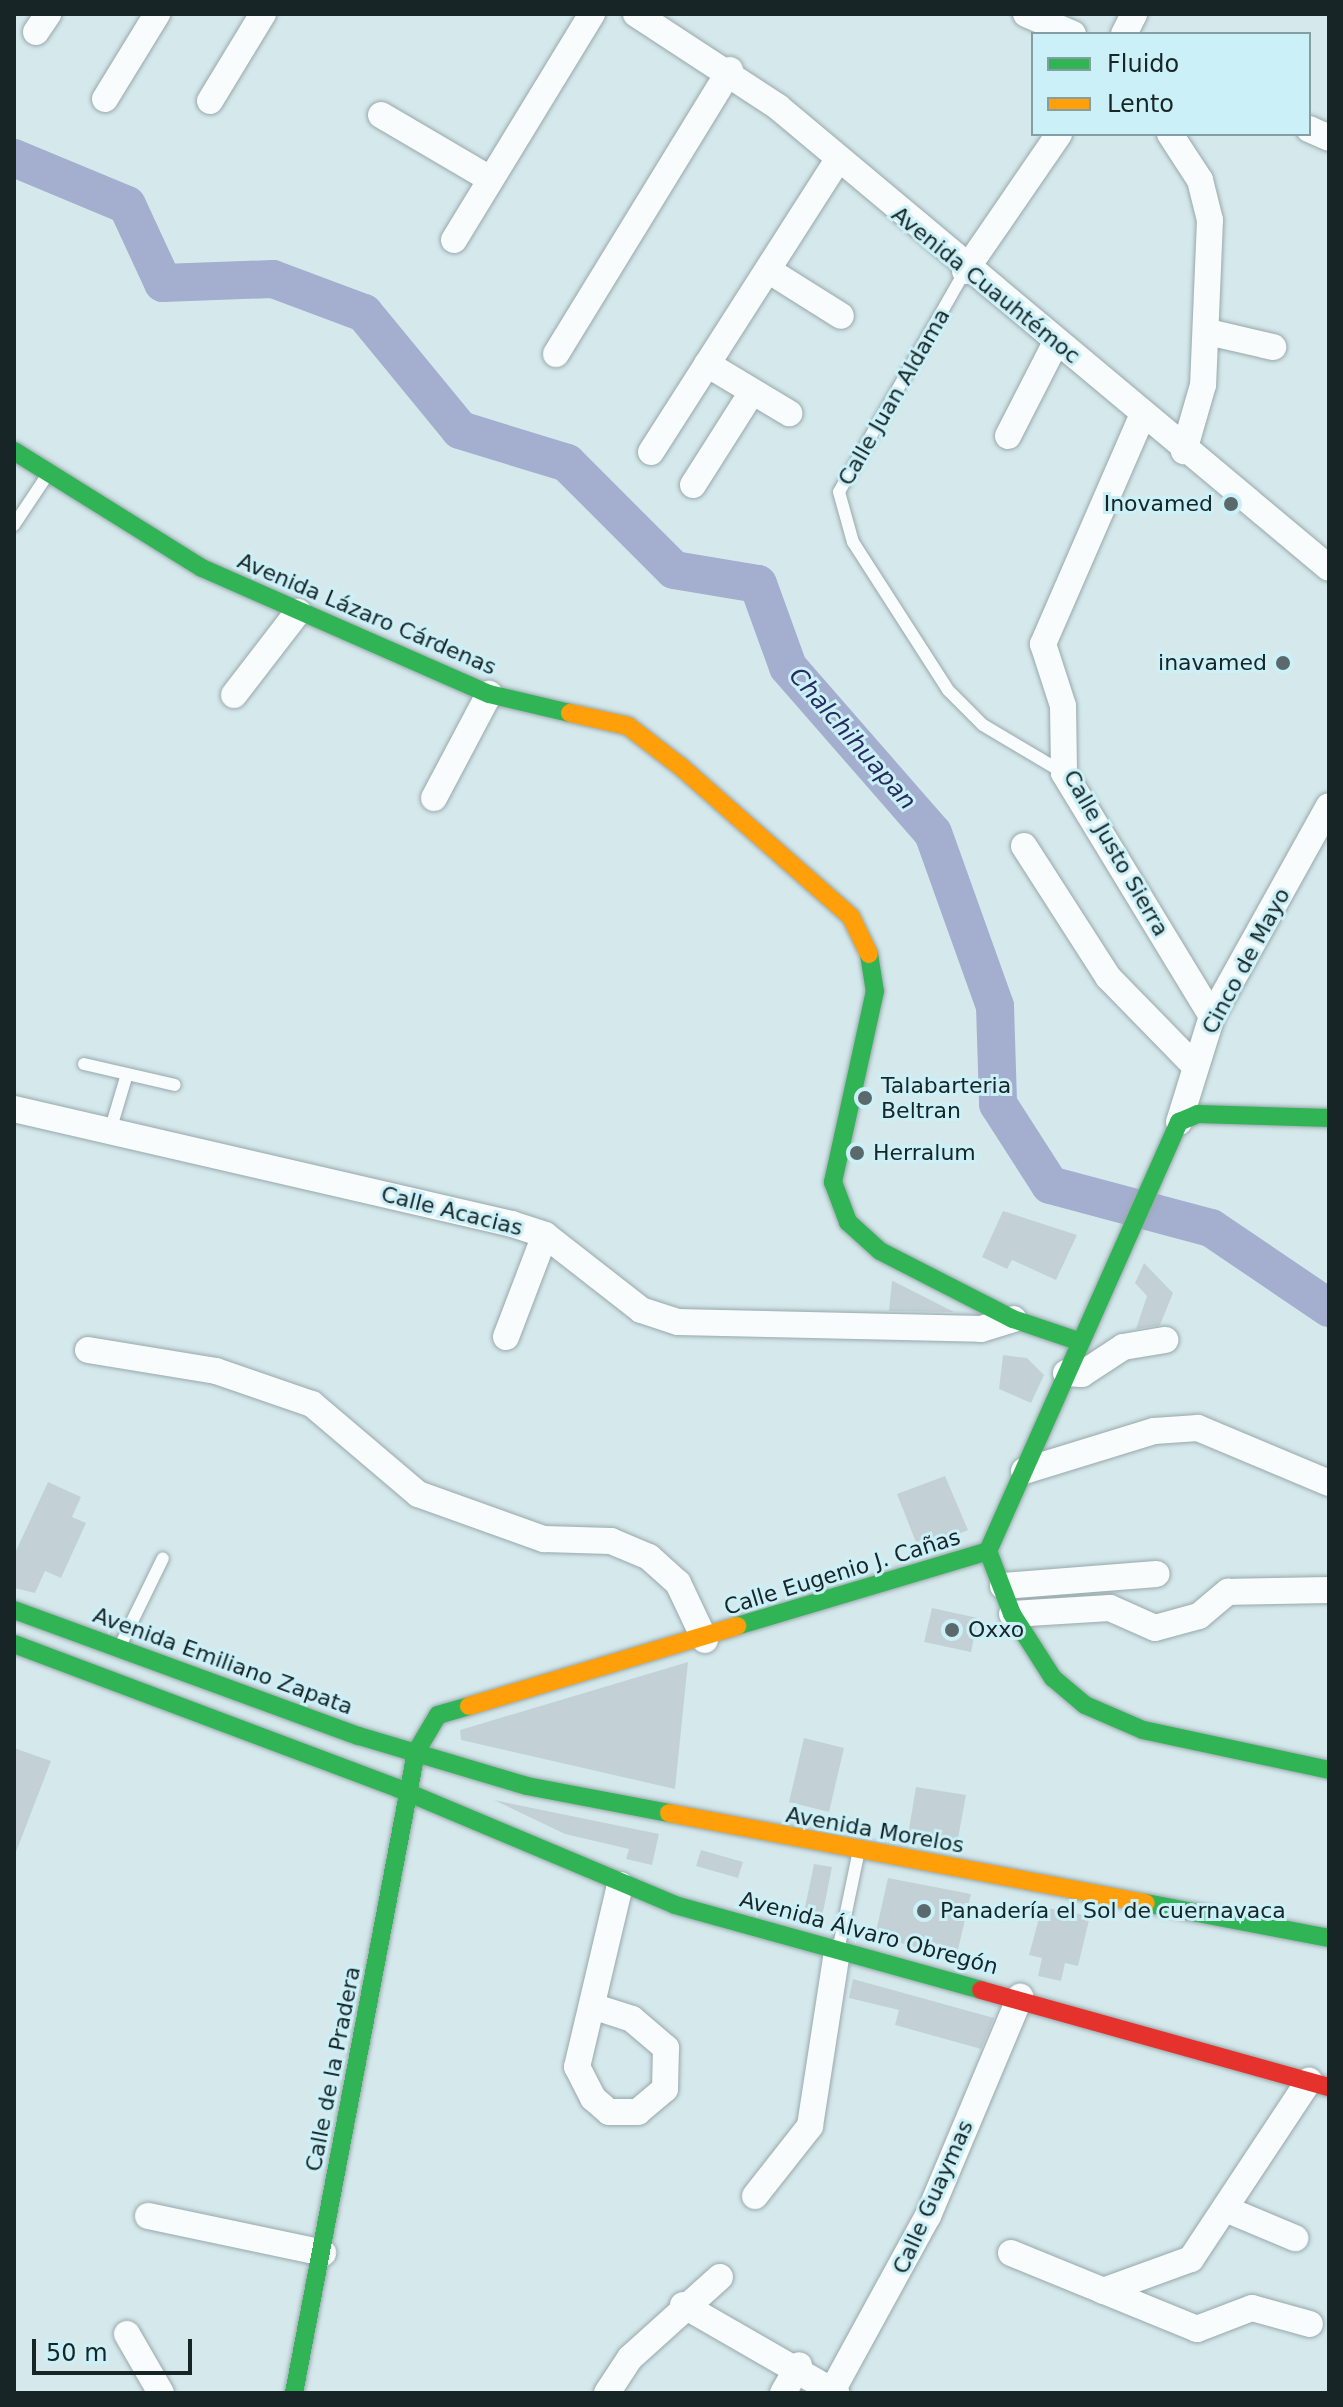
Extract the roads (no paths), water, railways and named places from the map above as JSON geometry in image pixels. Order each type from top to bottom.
[{"type":"street","points":[[105,99],[157,14]]},
{"type":"street","points":[[210,101],[263,14]]},
{"type":"street","points":[[454,240],[592,14]]},
{"type":"street","name":"Avenida Cuauhtémoc","points":[[636,14],[730,70],[965,271],[1328,566]]},
{"type":"street","points":[[1026,14],[1068,32]]},
{"type":"street","points":[[1125,32],[1134,14]]},
{"type":"street","points":[[556,354],[730,70]]},
{"type":"street","points":[[381,115],[490,179]]},
{"type":"street","points":[[965,271],[1058,136]]},
{"type":"street","points":[[1171,136],[1200,180],[1210,220],[1208,332],[1203,385],[1184,451]]},
{"type":"street","points":[[651,452],[837,161]]},
{"type":"street","points":[[768,270],[841,316]]},
{"type":"street","points":[[1208,332],[1273,347]]},
{"type":"street","points":[[1008,436],[1056,342]]},
{"type":"street","points":[[707,364],[789,413]]},
{"type":"street","points":[[693,485],[752,392]]},
{"type":"street","name":"Calle Justo Sierra","points":[[1143,414],[1043,644],[1063,706],[1064,773],[1212,1016]]},
{"type":"street","name":"Avenida Lázaro Cárdenas","points":[[14,451],[202,568],[298,612],[489,694],[628,726],[851,917],[871,959],[875,991],[838,1134],[833,1182],[848,1222],[880,1251],[1013,1319],[1078,1341]]},
{"type":"street","points":[[234,695],[298,612]]},
{"type":"street","points":[[434,798],[489,694]]},
{"type":"street","name":"Cinco de Mayo","points":[[1179,1122],[1194,1065],[1212,1016],[1329,806]]},
{"type":"street","points":[[1024,846],[1108,977],[1194,1065]]},
{"type":"street","name":"Calle Acacias","points":[[14,1109],[545,1235],[641,1310],[678,1322],[981,1329],[1013,1319]]},
{"type":"street","points":[[1179,1122],[1198,1114],[1329,1118]]},
{"type":"street","name":"Calle Eugenio J. Cañas","points":[[416,1752],[438,1715],[705,1640],[988,1551],[1078,1341],[1179,1122]]},
{"type":"street","points":[[506,1337],[545,1235]]},
{"type":"street","points":[[1066,1373],[1082,1374],[1123,1347],[1165,1340]]},
{"type":"street","points":[[88,1350],[216,1371],[312,1404],[418,1494],[544,1539],[611,1541],[649,1557],[678,1583],[705,1640]]},
{"type":"street","points":[[1024,1471],[1154,1431],[1198,1428],[1329,1483]]},
{"type":"street","points":[[988,1551],[1012,1614],[1053,1678],[1085,1705],[1143,1730],[1329,1770]]},
{"type":"street","points":[[1003,1586],[1157,1574]]},
{"type":"street","points":[[1012,1614],[1110,1608],[1155,1628],[1199,1616],[1228,1592],[1329,1590]]},
{"type":"street","name":"Avenida Emiliano Zapata","points":[[14,1610],[416,1752]]},
{"type":"street","points":[[14,1644],[409,1793]]},
{"type":"street","name":"Calle de la Pradera","points":[[294,2393],[416,1752]]},
{"type":"street","name":"Avenida Morelos","points":[[416,1752],[527,1786],[858,1852],[1329,1938]]},
{"type":"street","name":"Avenida Álvaro Obregón","points":[[409,1793],[620,1885],[837,1952],[1020,1997],[1319,2084]]},
{"type":"street","points":[[592,2006],[620,1885]]},
{"type":"street","points":[[755,2196],[797,2151],[810,2126],[837,1952]]},
{"type":"street","name":"Calle Guaymas","points":[[834,2392],[928,2216],[1020,1997]]},
{"type":"street","points":[[1103,2291],[1191,2259],[1319,2084]]},
{"type":"street","points":[[1228,2210],[1295,2238]]},
{"type":"street","points":[[148,2216],[323,2253]]},
{"type":"street","points":[[1011,2253],[1197,2329],[1252,2308],[1310,2324]]},
{"type":"street","points":[[607,2393],[683,2305],[720,2277]]},
{"type":"street","points":[[683,2305],[799,2365],[834,2392]]},
{"type":"street","points":[[127,2334],[161,2393]]},
{"type":"street","points":[[783,2393],[799,2365]]},
{"type":"lane","name":"Calle Juan Aldama","points":[[965,271],[839,492],[853,542],[948,690],[983,725],[1064,773]]},
{"type":"lane","points":[[14,525],[49,473]]},
{"type":"lane","points":[[84,1064],[175,1085]]},
{"type":"lane","points":[[110,1131],[127,1074]]},
{"type":"lane","points":[[118,1648],[163,1558]]},
{"type":"lane","points":[[837,1952],[858,1852]]},
{"type":"waterway","name":"Chalchihuapan","points":[[14,158],[127,205],[163,283],[273,279],[364,313],[460,430],[567,463],[674,570],[758,584],[788,667],[933,833],[995,1006],[998,1104],[1050,1185],[1211,1228],[1329,1308]]},
{"type":"place","name":"Inovamed","points":[[1231,504]]},
{"type":"place","name":"inavamed","points":[[1283,663]]},
{"type":"place","name":"Talabarteria Beltran","points":[[865,1098]]},
{"type":"place","name":"Herralum","points":[[857,1153]]},
{"type":"place","name":"Oxxo","points":[[952,1630]]},
{"type":"place","name":"Panadería el Sol de cuernavaca","points":[[924,1911]]}]
